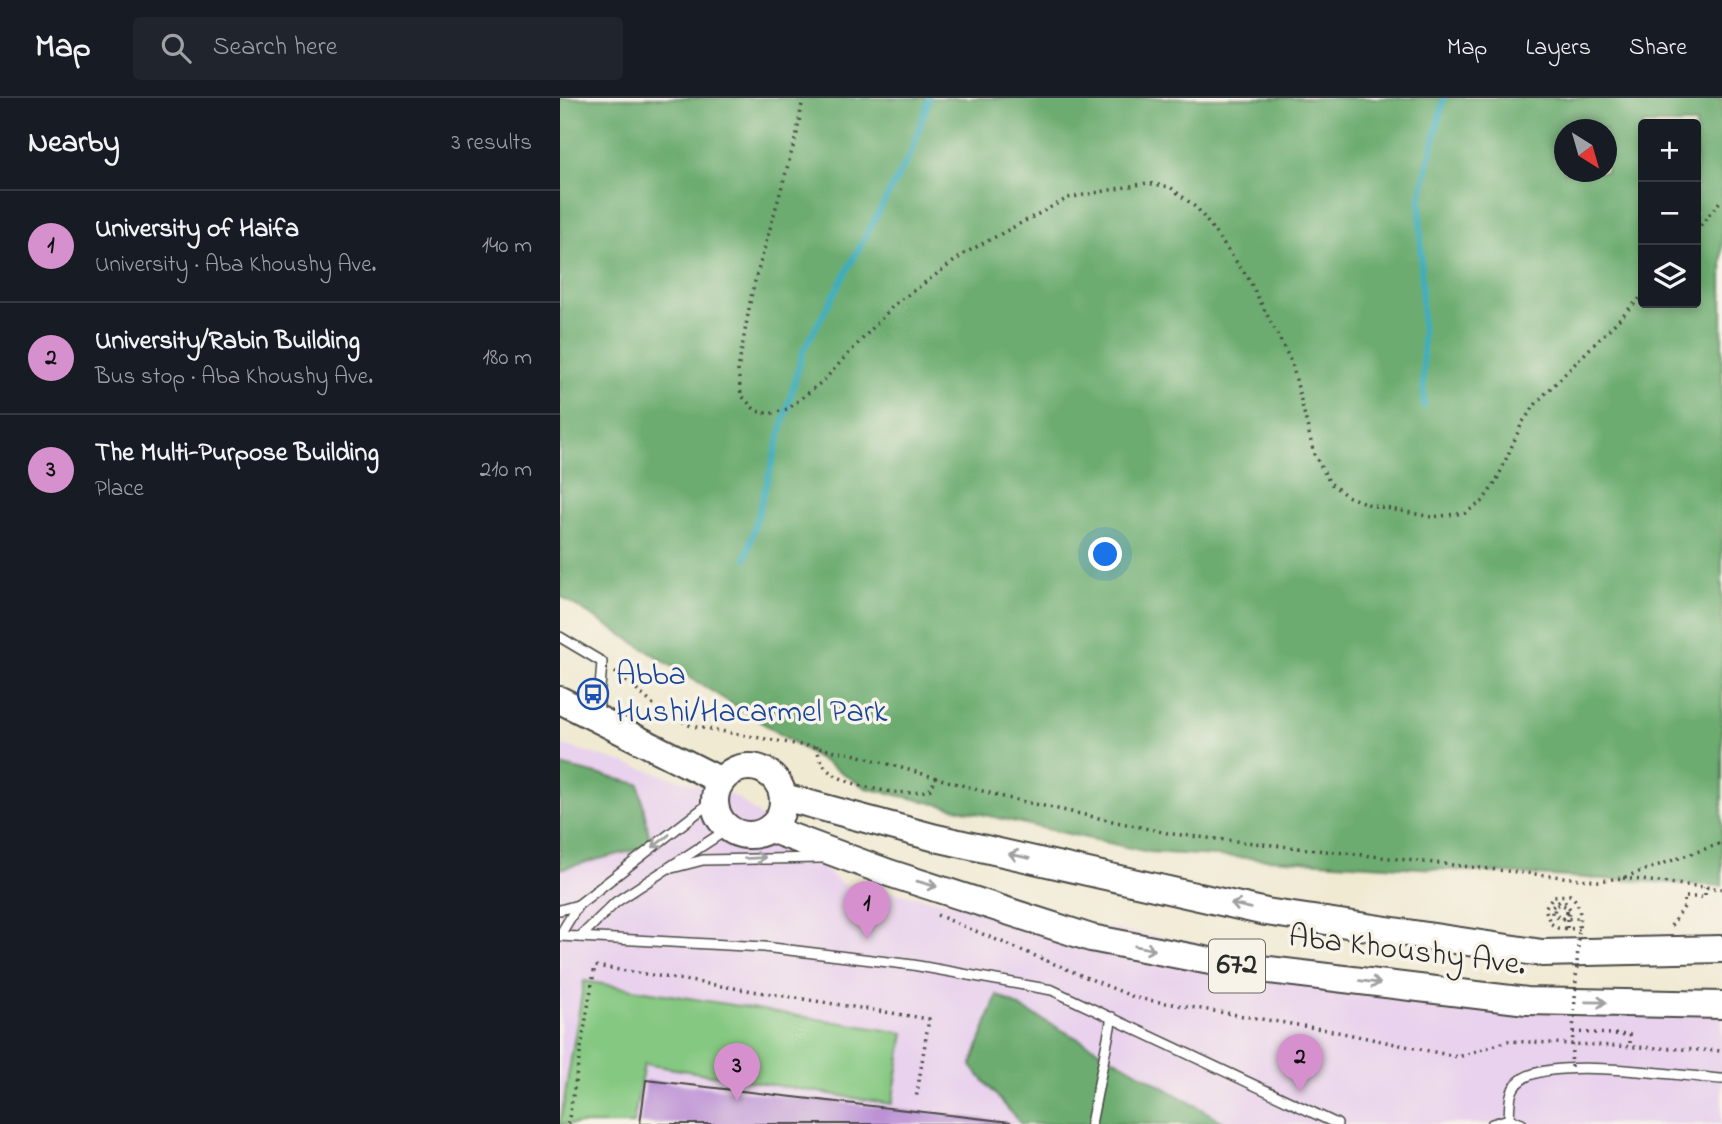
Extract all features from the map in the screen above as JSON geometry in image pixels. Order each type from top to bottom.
[{"type":"main road","points":[[560,700],[598,717],[718,790]]},
{"type":"main road","points":[[728,829],[716,810],[718,790],[738,768],[758,768],[775,778],[784,797],[781,814],[770,828]]},
{"type":"main road","name":"Aba Khoushy Ave.","points":[[784,797],[936,838],[1266,912],[1542,953],[1722,949]]},
{"type":"main road","name":"Aba Khoushy Ave.","points":[[770,828],[889,873],[962,894],[1091,938],[1236,966],[1527,1001],[1722,1005]]},
{"type":"main road","name":"672","points":[[728,829],[754,835],[770,828]]},
{"type":"lane","points":[[560,637],[603,662],[598,717]]},
{"type":"lane","points":[[718,790],[579,905],[560,936],[764,947],[913,965],[1052,990],[1337,1124]]},
{"type":"lane","points":[[580,937],[615,902],[728,829]]},
{"type":"lane","points":[[664,870],[703,860],[827,858],[844,854]]},
{"type":"lane","points":[[560,910],[579,905]]},
{"type":"lane","points":[[1091,1124],[1112,1017]]},
{"type":"lane","points":[[1510,1119],[1510,1094],[1520,1080],[1538,1072],[1571,1067],[1722,1079]]},
{"type":"lane","points":[[1492,1124],[1510,1119],[1522,1124]]},
{"type":"path","points":[[803,98],[797,133],[752,292],[738,370],[741,395],[756,411],[769,414],[788,409],[824,380],[894,305],[967,252],[1068,198],[1147,183],[1170,187],[1198,209],[1248,278],[1292,363],[1314,454],[1330,484],[1346,496],[1370,505],[1432,517],[1465,513],[1482,502],[1496,482],[1522,423],[1538,401],[1638,300]]},
{"type":"path","points":[[1701,225],[1722,198]]},
{"type":"path","points":[[603,662],[659,709],[691,726],[816,746],[1007,798],[1172,834],[1598,881],[1622,878],[1722,843]]},
{"type":"path","points":[[816,746],[828,770],[855,784],[920,794],[931,789],[936,778]]},
{"type":"path","points":[[1622,878],[1722,889]]},
{"type":"path","points":[[1667,929],[1684,907],[1684,897],[1705,897],[1705,887]]},
{"type":"path","points":[[1571,1067],[1580,918],[1578,902],[1570,895],[1557,894],[1548,902],[1545,912],[1550,923],[1558,928],[1579,929]]},
{"type":"path","points":[[1567,912],[1564,904],[1560,904],[1555,907],[1554,913],[1561,919],[1568,916],[1570,909],[1565,902],[1560,901],[1552,907],[1557,919],[1580,918]]},
{"type":"path","points":[[568,1124],[595,967],[929,1019],[916,1099]]},
{"type":"path","points":[[1573,1032],[1630,1035],[1630,1048]]},
{"type":"shaded area","points":[[560,744],[737,797],[842,884],[1506,994],[1722,1013],[1722,1124],[560,1124]]},
{"type":"green space","points":[[560,98],[1722,98],[1722,886],[1148,852],[866,788],[560,596]]},
{"type":"green space","points":[[560,765],[639,784],[651,846],[560,869]]},
{"type":"green space","points":[[584,981],[904,1033],[892,1104],[644,1064],[633,1124],[560,1124]]},
{"type":"green space","points":[[997,995],[1103,1052],[1227,1124],[1021,1124],[971,1066]]},
{"type":"building","points":[[646,1080],[1010,1122],[1010,1124],[640,1124]]},
{"type":"waterway","points":[[746,558],[803,351],[912,151],[929,98]]},
{"type":"waterway","points":[[1424,406],[1420,198],[1444,98]]},
{"type":"place","name":"Abba Hushi/Hacarmel Park","points":[[593,694]]},
{"type":"place","name":"University of Haifa","points":[[867,939]]},
{"type":"place","name":"University/Rabin Building","points":[[1300,1092]]},
{"type":"place","name":"The Multi-Purpose Building","points":[[737,1101]]}]
